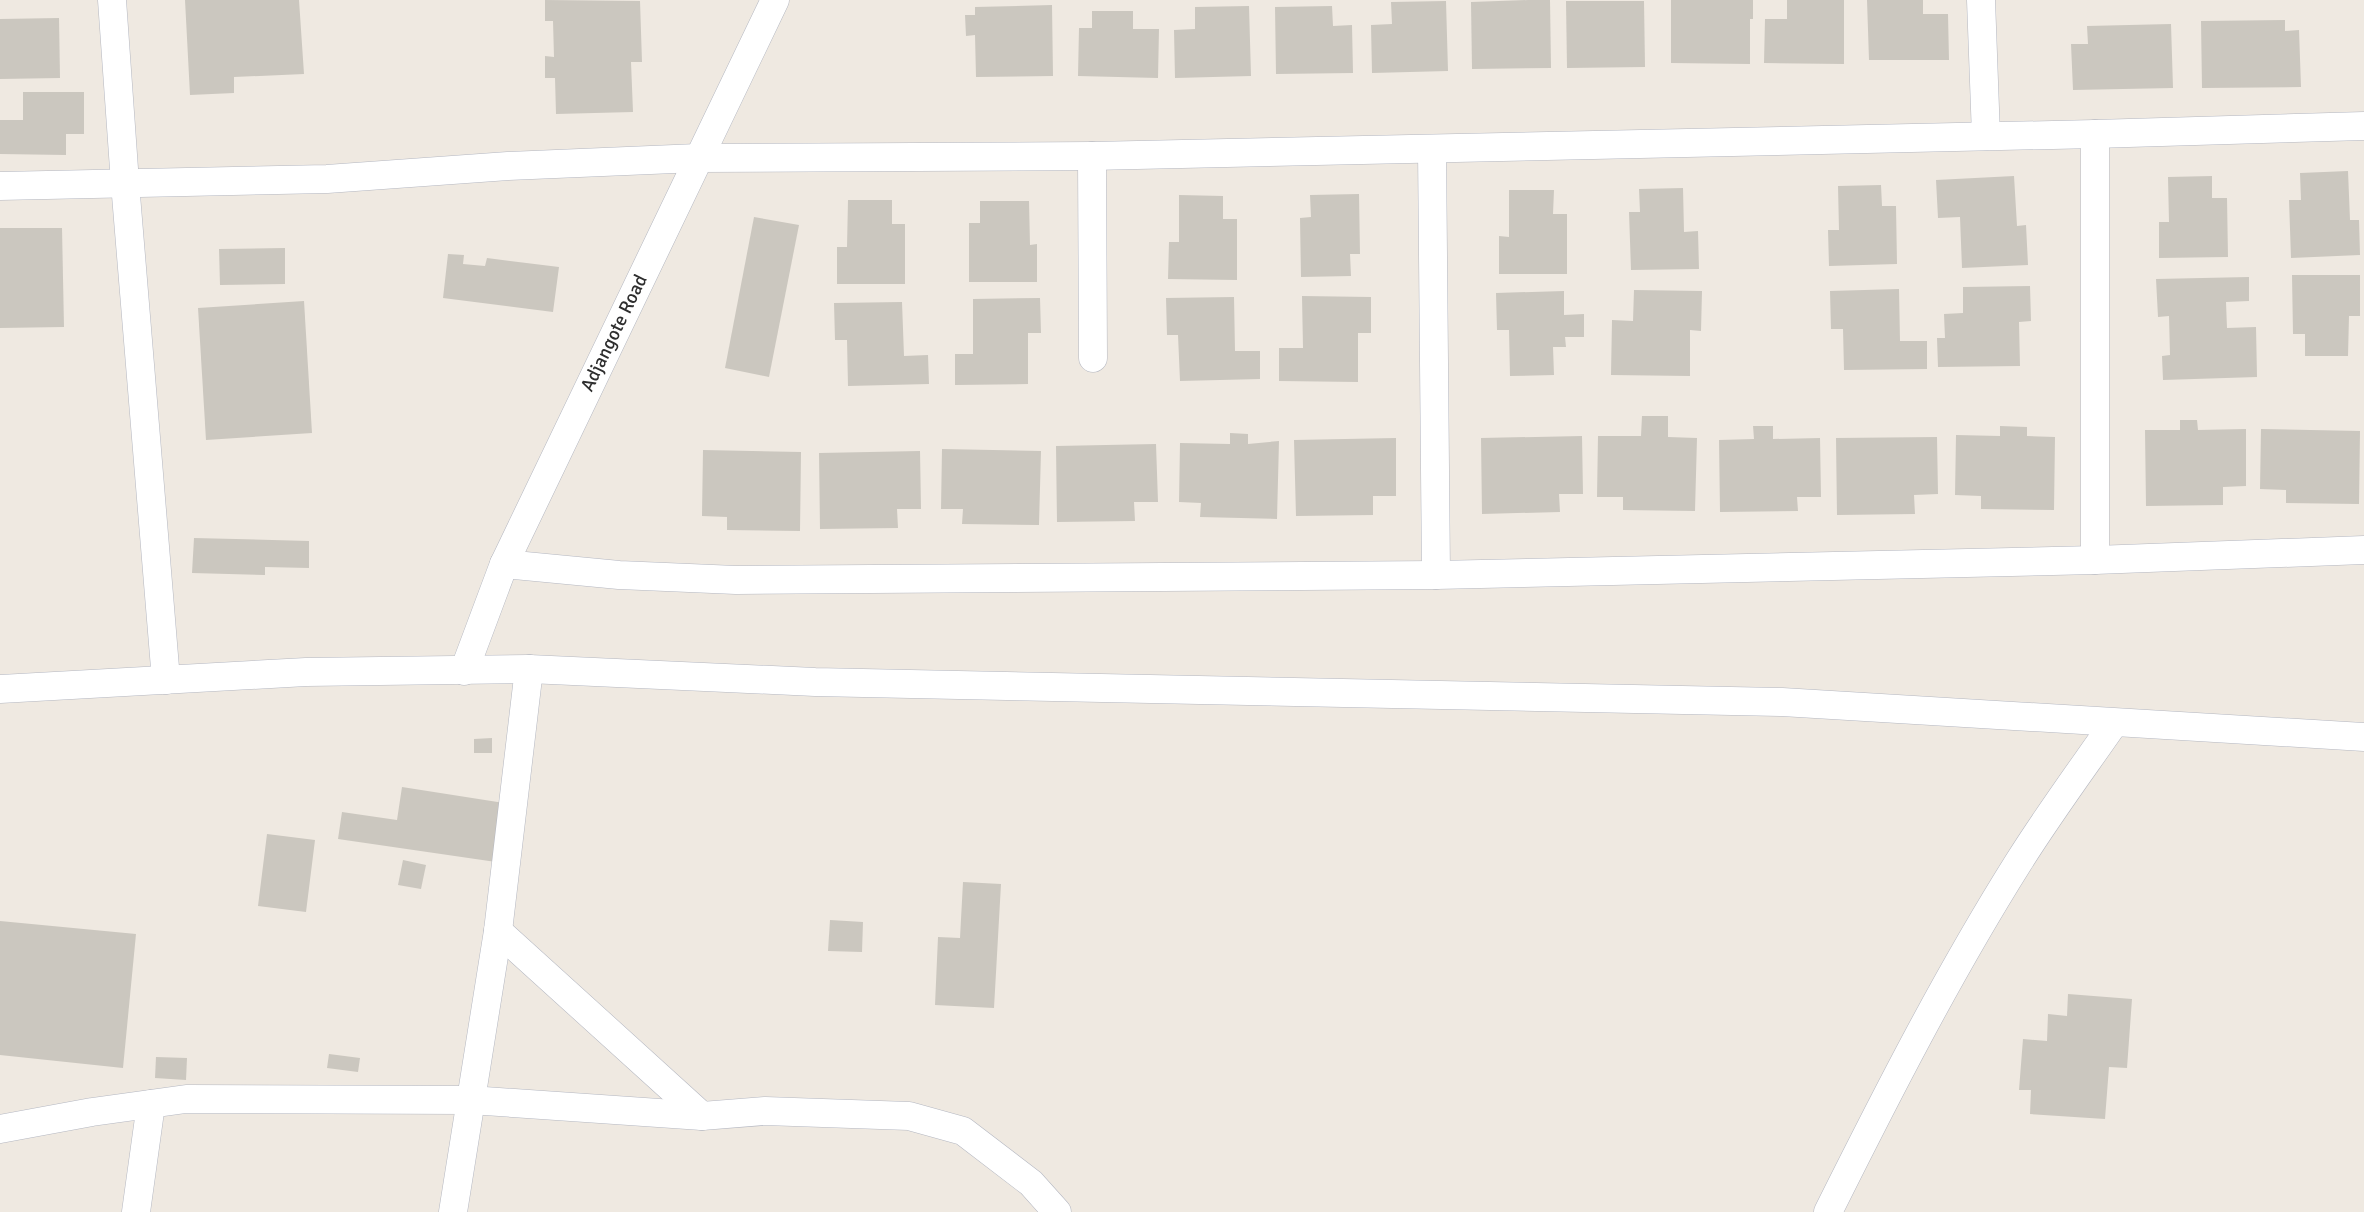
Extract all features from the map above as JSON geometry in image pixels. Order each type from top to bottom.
[{"type":"street","points":[[112,0],[124,183],[166,680]]},
{"type":"street","name":"Adjangote Road","points":[[464,671],[504,564],[775,0]]},
{"type":"street","points":[[1981,0],[1986,136]]},
{"type":"street","points":[[0,186],[327,179],[508,166],[698,158],[1092,156],[2095,134],[2364,126]]},
{"type":"street","points":[[2095,134],[2096,560]]},
{"type":"street","points":[[1432,149],[1436,575]]},
{"type":"street","points":[[1092,156],[1093,358]]},
{"type":"street","points":[[504,564],[619,576],[736,580],[1436,575],[2096,560],[2364,550]]},
{"type":"street","points":[[0,689],[306,672],[529,669],[815,682],[1782,702],[2114,723],[2211,726],[2364,737]]},
{"type":"street","points":[[454,1212],[470,1100],[498,931],[529,669]]},
{"type":"street","points":[[1828,1212],[1914,1040],[1974,936],[2018,862],[2114,723]]},
{"type":"street","points":[[498,931],[702,1116]]},
{"type":"street","points":[[0,1129],[92,1112],[186,1099],[470,1100],[702,1116],[765,1111],[909,1116],[963,1131],[1031,1183],[1057,1212]]},
{"type":"street","points":[[136,1212],[151,1104]]},
{"type":"building","points":[[185,0],[299,0],[304,74],[234,77],[234,93],[190,95]]},
{"type":"building","points":[[545,0],[640,1],[642,62],[631,62],[633,112],[556,114],[555,78],[545,78],[545,56],[554,57],[553,21],[545,21]]},
{"type":"building","points":[[1550,0],[1551,68],[1472,69],[1471,2]]},
{"type":"building","points":[[1671,0],[1753,0],[1753,19],[1750,19],[1750,64],[1671,63]]},
{"type":"building","points":[[1787,0],[1844,0],[1844,64],[1764,63],[1765,19],[1787,19]]},
{"type":"building","points":[[1867,0],[1923,0],[1923,14],[1948,14],[1949,60],[1869,60]]},
{"type":"building","points":[[1446,1],[1448,71],[1372,73],[1371,25],[1392,24],[1391,2]]},
{"type":"building","points":[[1566,1],[1644,1],[1645,67],[1567,68]]},
{"type":"building","points":[[1052,5],[1053,76],[976,77],[975,35],[966,36],[965,15],[975,15],[975,7]]},
{"type":"building","points":[[1249,6],[1251,76],[1175,78],[1174,30],[1195,29],[1195,7]]},
{"type":"building","points":[[1332,6],[1333,26],[1352,25],[1353,73],[1276,74],[1275,7]]},
{"type":"building","points":[[1092,11],[1133,11],[1133,29],[1159,29],[1158,78],[1078,76],[1079,28],[1092,28]]},
{"type":"building","points":[[59,18],[60,78],[0,79],[0,19]]},
{"type":"building","points":[[2285,20],[2285,31],[2299,30],[2301,87],[2202,88],[2201,21]]},
{"type":"building","points":[[2171,24],[2173,88],[2073,90],[2071,44],[2088,44],[2087,26]]},
{"type":"building","points":[[23,92],[84,92],[84,134],[66,134],[66,155],[0,154],[0,120],[23,120]]},
{"type":"building","points":[[2348,171],[2350,220],[2359,220],[2360,255],[2291,258],[2289,200],[2301,200],[2300,173]]},
{"type":"building","points":[[2014,176],[2017,226],[2026,225],[2028,265],[1962,268],[1960,217],[1938,218],[1936,180]]},
{"type":"building","points":[[2212,176],[2212,198],[2227,198],[2228,257],[2159,258],[2159,222],[2169,222],[2168,177]]},
{"type":"building","points":[[1881,185],[1882,206],[1896,206],[1897,264],[1829,266],[1828,230],[1839,230],[1838,186]]},
{"type":"building","points":[[1683,188],[1684,232],[1698,231],[1699,269],[1631,270],[1629,212],[1640,212],[1639,189]]},
{"type":"building","points":[[1509,190],[1554,190],[1553,214],[1567,214],[1567,274],[1499,274],[1499,236],[1509,237]]},
{"type":"building","points":[[1359,194],[1360,254],[1350,254],[1351,276],[1301,277],[1300,218],[1311,217],[1310,195]]},
{"type":"building","points":[[1179,195],[1223,196],[1223,219],[1237,219],[1237,280],[1168,279],[1169,242],[1179,242]]},
{"type":"building","points":[[848,200],[892,200],[892,224],[905,224],[905,284],[837,284],[837,247],[847,247]]},
{"type":"building","points":[[980,201],[1029,201],[1030,245],[1037,244],[1037,282],[969,282],[969,223],[980,223]]},
{"type":"building","points":[[754,217],[799,225],[769,377],[725,368]]},
{"type":"building","points":[[0,228],[62,228],[64,327],[0,328]]},
{"type":"building","points":[[285,248],[285,284],[220,285],[219,249]]},
{"type":"building","points":[[448,254],[464,255],[463,264],[485,266],[487,258],[559,267],[553,312],[443,298]]},
{"type":"building","points":[[2292,275],[2360,275],[2360,316],[2349,316],[2348,356],[2305,356],[2305,334],[2293,334]]},
{"type":"building","points":[[2249,277],[2249,301],[2226,302],[2227,328],[2256,327],[2257,377],[2163,380],[2162,356],[2170,355],[2169,316],[2158,317],[2156,279]]},
{"type":"building","points":[[2030,286],[2031,321],[2019,322],[2020,366],[1938,367],[1937,338],[1945,338],[1944,314],[1963,313],[1963,287]]},
{"type":"building","points":[[1899,289],[1900,341],[1927,341],[1927,369],[1844,370],[1843,329],[1831,329],[1830,291]]},
{"type":"building","points":[[1634,290],[1702,291],[1701,331],[1690,330],[1690,376],[1611,375],[1612,320],[1633,321]]},
{"type":"building","points":[[1564,291],[1564,315],[1584,314],[1584,337],[1565,337],[1566,347],[1553,347],[1554,375],[1510,376],[1509,330],[1497,330],[1496,293]]},
{"type":"building","points":[[1302,296],[1371,297],[1371,333],[1358,333],[1358,382],[1279,381],[1279,348],[1303,348]]},
{"type":"building","points":[[1234,297],[1235,351],[1260,351],[1260,379],[1180,381],[1178,335],[1167,335],[1166,298]]},
{"type":"building","points":[[1040,298],[1041,333],[1028,333],[1028,384],[955,385],[955,354],[973,354],[973,299]]},
{"type":"building","points":[[304,301],[312,433],[206,440],[198,308]]},
{"type":"building","points":[[902,302],[904,356],[928,355],[929,384],[848,386],[847,340],[835,340],[834,303]]},
{"type":"building","points":[[1642,416],[1668,416],[1668,437],[1697,438],[1695,511],[1623,510],[1623,497],[1597,497],[1598,436],[1641,436]]},
{"type":"building","points":[[2180,420],[2197,420],[2198,430],[2246,429],[2246,486],[2223,487],[2223,505],[2146,506],[2145,430],[2180,430]]},
{"type":"building","points":[[1753,426],[1773,426],[1773,439],[1820,438],[1821,497],[1797,497],[1798,511],[1720,512],[1719,440],[1754,439]]},
{"type":"building","points":[[2000,426],[2027,427],[2027,436],[2055,437],[2054,510],[1981,509],[1981,496],[1955,495],[1956,435],[2000,436]]},
{"type":"building","points":[[2261,429],[2360,431],[2359,504],[2286,503],[2286,490],[2260,489]]},
{"type":"building","points":[[1230,433],[1248,434],[1248,444],[1279,441],[1277,519],[1200,517],[1201,503],[1179,502],[1180,443],[1230,444]]},
{"type":"building","points":[[1582,436],[1583,494],[1559,494],[1560,512],[1482,514],[1481,438]]},
{"type":"building","points":[[1937,437],[1938,494],[1914,495],[1915,514],[1837,515],[1836,438]]},
{"type":"building","points":[[1396,438],[1396,496],[1373,496],[1373,515],[1296,516],[1294,440]]},
{"type":"building","points":[[1156,444],[1158,502],[1134,502],[1135,521],[1057,522],[1056,446]]},
{"type":"building","points":[[942,449],[1041,451],[1039,525],[962,524],[963,509],[941,509]]},
{"type":"building","points":[[703,450],[801,452],[800,531],[727,530],[727,517],[702,516]]},
{"type":"building","points":[[920,451],[921,509],[897,509],[898,528],[820,529],[819,453]]},
{"type":"building","points":[[194,538],[309,541],[309,568],[265,567],[265,575],[192,573]]},
{"type":"building","points":[[492,738],[492,753],[474,753],[474,739]]},
{"type":"building","points":[[402,787],[504,803],[496,862],[338,839],[342,812],[397,820]]},
{"type":"building","points":[[267,834],[315,840],[306,912],[258,906]]},
{"type":"building","points":[[403,860],[426,865],[421,889],[398,885]]},
{"type":"building","points":[[963,882],[1001,884],[994,1008],[935,1005],[938,937],[960,938]]},
{"type":"building","points":[[830,920],[863,922],[862,952],[828,951]]},
{"type":"building","points":[[0,921],[136,934],[123,1068],[0,1055]]},
{"type":"building","points":[[2068,994],[2132,999],[2127,1068],[2109,1067],[2105,1119],[2030,1114],[2031,1090],[2019,1090],[2023,1039],[2047,1041],[2048,1014],[2067,1016]]},
{"type":"building","points":[[329,1054],[360,1058],[358,1072],[327,1068]]},
{"type":"building","points":[[156,1057],[187,1058],[186,1080],[155,1078]]}]
